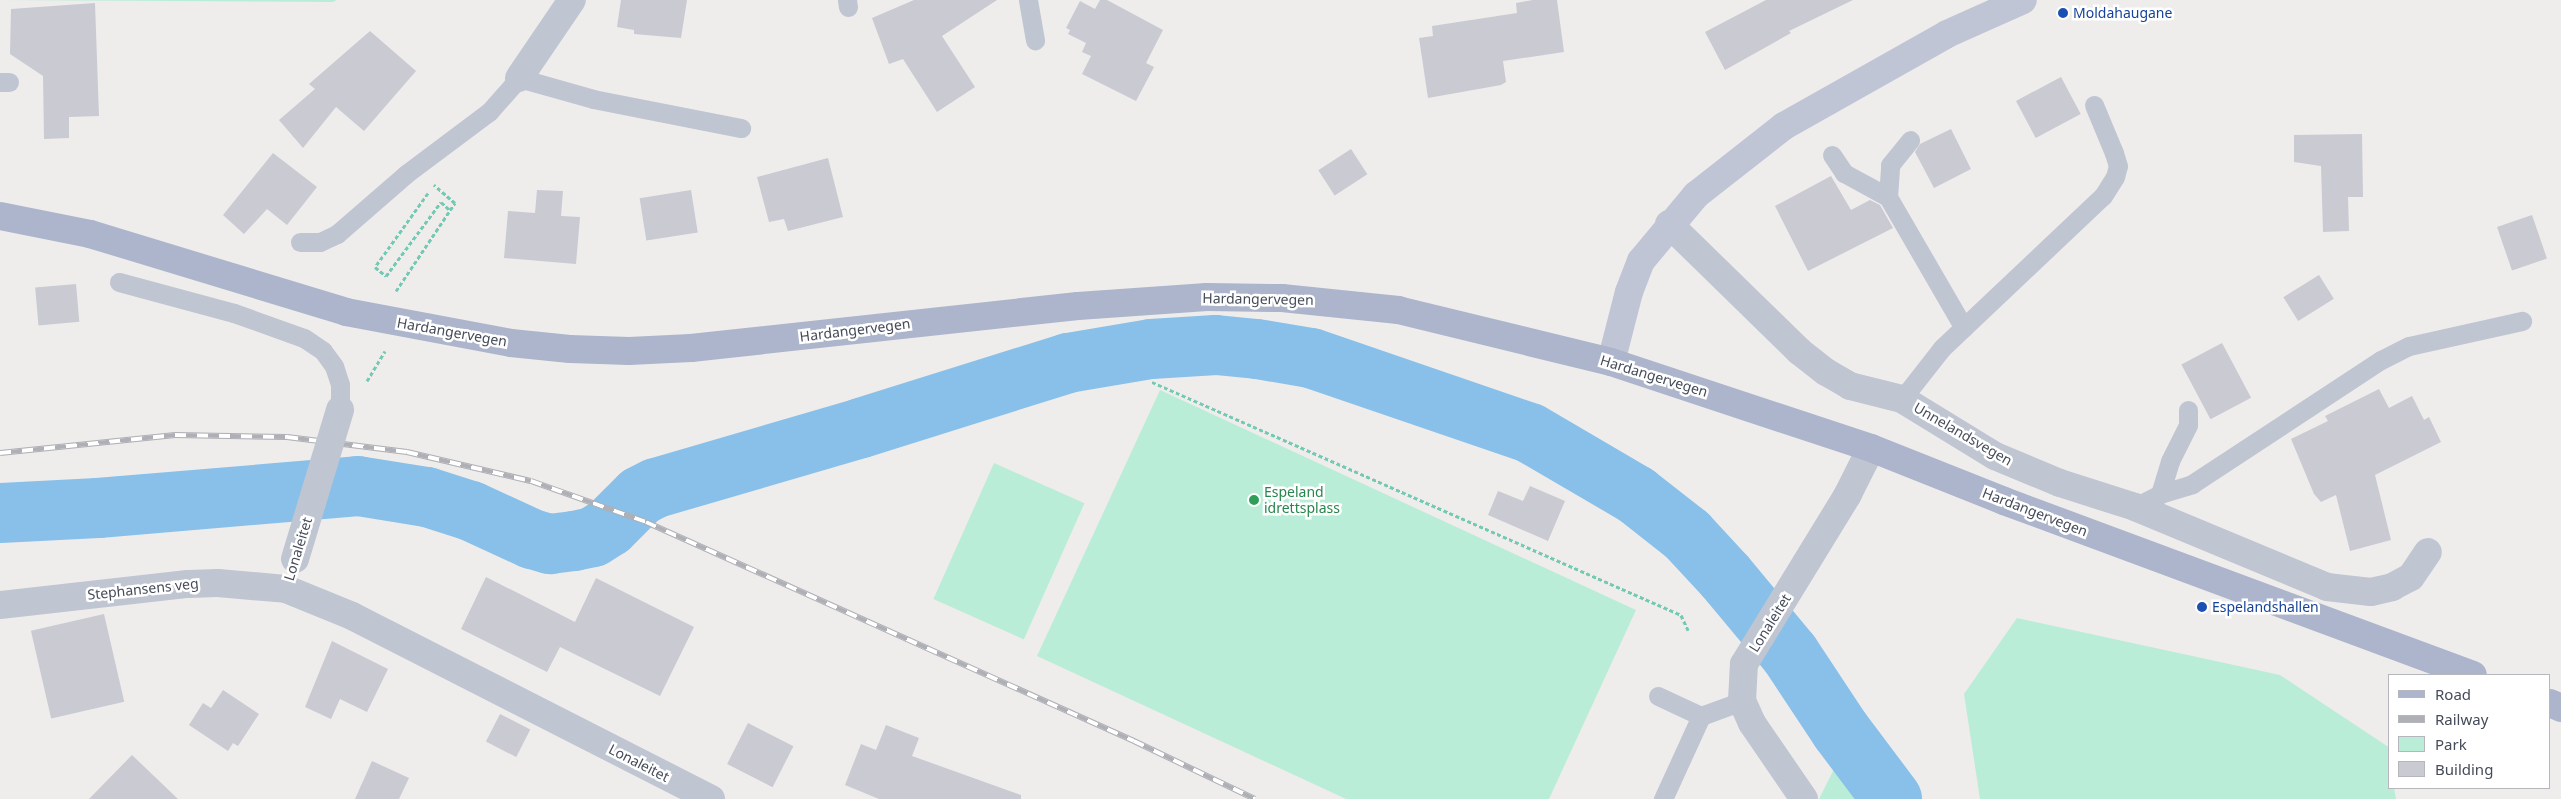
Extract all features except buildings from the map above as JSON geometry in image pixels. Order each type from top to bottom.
[{"type":"main road","points":[[1611,362],[1629,292],[1641,261],[1669,224],[1721,174],[1784,126],[1947,34],[2023,0]]},
{"type":"main road","name":"Hardangervegen","points":[[0,216],[90,234],[346,312],[511,342],[570,349],[629,351],[691,348],[1078,306],[1207,297],[1282,298],[1398,310],[1611,362],[1871,448],[2004,501],[2470,674]]},
{"type":"street","points":[[519,78],[572,0]]},
{"type":"street","name":"Unnelandsvegen","points":[[1669,224],[1800,351],[1826,372],[1850,386],[1902,399],[1996,456],[2060,483],[2136,507],[2290,574],[2326,587],[2372,592],[2392,587],[2411,578],[2428,552]]},
{"type":"street","name":"Lonaleitet","points":[[340,410],[286,589],[352,616],[711,799]]},
{"type":"street","name":"Lonaleitet","points":[[1804,799],[1752,723],[1742,701],[1744,664],[1848,494],[1871,448]]},
{"type":"street","name":"Stephansens veg","points":[[0,605],[188,584],[218,583],[286,589]]},
{"type":"lane","points":[[1028,0],[1035,40]]},
{"type":"lane","points":[[300,242],[320,242],[338,234],[406,174],[489,112],[519,78],[594,99],[741,128]]},
{"type":"lane","points":[[1902,399],[1942,348],[2102,196],[2115,178],[2118,166],[2094,105]]},
{"type":"lane","points":[[1888,197],[1890,164],[1910,140]]},
{"type":"lane","points":[[1832,155],[1844,173],[1888,197],[1964,328]]},
{"type":"lane","name":"Lonaleitet","points":[[119,282],[215,307],[304,338],[323,351],[334,366],[340,385],[340,410]]},
{"type":"lane","points":[[2136,507],[2160,494],[2192,484],[2373,365],[2409,346],[2522,321]]},
{"type":"lane","points":[[2160,494],[2170,460],[2188,425],[2188,410]]},
{"type":"lane","points":[[1658,696],[1701,716],[1742,701]]},
{"type":"lane","points":[[1663,799],[1701,716]]},
{"type":"path","points":[[440,178],[375,267],[386,276],[441,202],[450,210]]},
{"type":"path","points":[[394,296],[455,203],[434,185]]},
{"type":"path","points":[[1152,382],[1681,616],[1688,630]]},
{"type":"green space","points":[[0,0],[337,0],[333,2]]},
{"type":"green space","name":"Espeland idrettsplass","points":[[1160,390],[1636,610],[1549,799],[1346,799],[1037,656]]},
{"type":"green space","points":[[994,463],[1084,503],[1024,639],[933,599]]},
{"type":"green space","points":[[2017,618],[2280,675],[2388,747],[2388,789],[2394,789],[2396,799],[1980,799],[1964,694]]},
{"type":"green space","points":[[1845,747],[1910,798],[1910,799],[1819,799]]},
{"type":"waterway","points":[[0,513],[98,508],[358,486],[427,497],[471,511],[532,539],[550,544],[574,541],[593,537],[609,527],[640,496],[656,488],[861,428],[1068,363],[1151,349],[1216,345],[1257,349],[1311,358],[1530,433],[1636,495],[1687,535],[1725,576],[1790,654],[1841,731],[1892,799]]},
{"type":"railway","points":[[0,453],[175,435],[287,437],[407,452],[531,481],[646,522],[1134,741],[1255,799]]},
{"type":"place","name":"Moldahaugane","points":[[2063,13]]},
{"type":"place","name":"Espeland idrettsplass","points":[[1254,500]]},
{"type":"place","name":"Espelandshallen","points":[[2202,607]]}]
